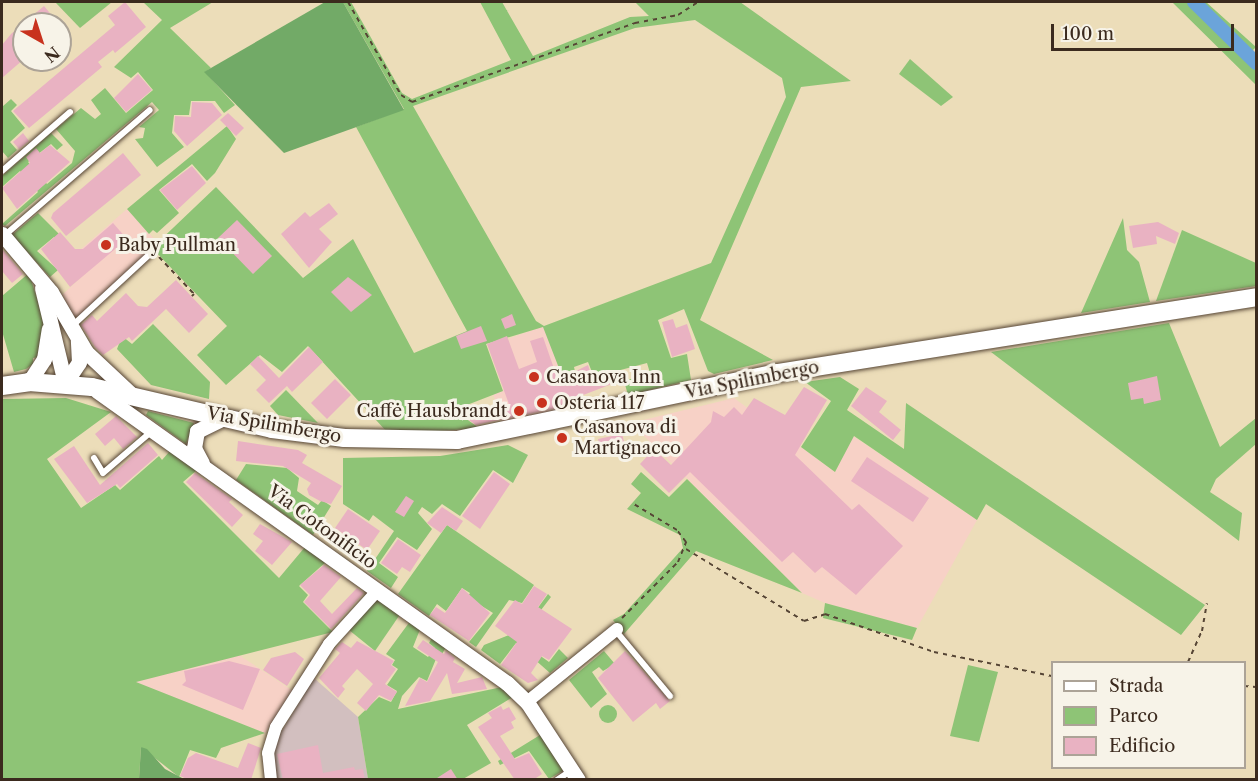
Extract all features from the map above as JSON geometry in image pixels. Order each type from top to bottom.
[{"type":"main road","name":"Via Spilimbergo","points":[[2,386],[29,382],[65,383],[92,387],[224,418],[355,439],[457,440],[778,373],[1257,297]]},
{"type":"street","points":[[2,235],[51,292],[74,333],[94,361],[134,396]]},
{"type":"street","points":[[34,271],[46,296],[65,383]]},
{"type":"street","points":[[29,382],[44,359],[50,320]]},
{"type":"street","points":[[65,383],[79,362],[74,333]]},
{"type":"street","name":"Via Cotonificio","points":[[92,387],[155,429],[203,466],[507,683],[526,702],[575,775]]},
{"type":"street","points":[[203,466],[194,448],[197,431],[224,418]]},
{"type":"street","points":[[271,780],[268,753],[276,727],[330,644],[377,591]]},
{"type":"street","points":[[526,702],[616,629]]},
{"type":"lane","points":[[2,235],[150,110]]},
{"type":"lane","points":[[2,171],[70,111]]},
{"type":"lane","points":[[74,333],[151,253]]},
{"type":"lane","points":[[94,458],[103,473],[155,429]]},
{"type":"lane","points":[[616,629],[670,696]]},
{"type":"lane","points":[[557,780],[575,775]]},
{"type":"path","points":[[348,2],[401,95],[412,102],[635,23],[678,15],[698,2]]},
{"type":"path","points":[[151,253],[194,294],[192,296]]},
{"type":"path","points":[[616,629],[686,549],[686,542],[677,530],[632,503]]},
{"type":"path","points":[[686,549],[804,621],[825,614],[934,652],[1051,676]]},
{"type":"path","points":[[1189,661],[1202,631],[1207,603]]},
{"type":"shaded area","points":[[127,209],[158,243],[75,320],[62,295],[87,272],[73,256]]},
{"type":"shaded area","points":[[544,326],[572,406],[503,424],[493,394],[523,383],[508,339]]},
{"type":"shaded area","points":[[734,398],[835,472],[853,436],[977,520],[917,628],[825,603],[802,593],[631,423]]},
{"type":"shaded area","points":[[239,655],[293,691],[265,733],[134,682]]},
{"type":"shaded area","points":[[314,678],[358,717],[368,779],[276,779],[274,748],[278,737]]},
{"type":"green space","points":[[55,2],[112,2],[80,28],[72,20],[72,12],[65,12]]},
{"type":"green space","points":[[143,2],[213,2],[170,28],[211,68],[205,72],[235,105],[224,113],[215,101],[191,101],[189,115],[174,115],[172,133],[184,147],[157,167],[135,139],[143,138],[145,128],[139,127],[159,110],[152,102],[5,226],[2,224],[38,192],[20,171],[2,187],[2,176],[51,133],[63,145],[57,150],[51,144],[28,162],[47,184],[72,163],[75,151],[56,129],[81,108],[95,119],[101,114],[91,100],[105,88],[126,113],[153,90],[138,72],[131,78],[114,67],[162,20]]},
{"type":"green space","points":[[325,2],[343,2],[404,110],[284,153],[204,72]]},
{"type":"green space","points":[[343,2],[351,2],[402,93],[412,99],[511,60],[480,2],[502,2],[533,56],[630,17],[649,16],[635,2],[740,2],[851,81],[801,87],[700,320],[773,360],[714,374],[708,371],[684,309],[658,320],[671,358],[687,354],[691,380],[628,395],[624,381],[650,373],[647,363],[594,377],[588,362],[574,367],[576,376],[564,381],[543,327],[486,344],[503,391],[454,410],[479,428],[441,431],[387,432],[308,346],[282,372],[260,355],[226,385],[197,355],[227,326],[152,248],[216,187],[303,278],[353,239],[414,353],[467,331],[356,127],[404,109]],"holes":[[[695,20],[782,78],[786,97],[711,263],[544,326],[536,321],[413,106],[635,28]]]},
{"type":"green space","points":[[1172,2],[1206,2],[1256,47],[1253,50],[1256,55],[1256,85]]},
{"type":"green space","points":[[910,59],[953,97],[941,106],[899,74]]},
{"type":"green space","points":[[11,99],[17,105],[11,111],[25,128],[10,142],[17,150],[8,158],[2,151],[2,107]]},
{"type":"green space","points":[[227,126],[236,139],[215,173],[207,181],[192,164],[159,190],[179,213],[157,233],[153,230],[149,234],[127,209]]},
{"type":"green space","points":[[38,213],[68,243],[64,247],[54,237],[37,251],[58,270],[50,277],[12,235]]},
{"type":"green space","points":[[1123,218],[1127,250],[1139,262],[1150,302],[1081,313]]},
{"type":"green space","points":[[1182,230],[1256,263],[1256,286],[1156,301]]},
{"type":"green space","points":[[29,273],[44,321],[38,357],[33,358],[33,364],[26,369],[14,372],[2,331],[2,296]]},
{"type":"green space","points":[[1169,323],[1220,447],[1256,418],[1256,444],[1216,479],[1210,492],[1242,513],[1239,541],[991,352]]},
{"type":"green space","points":[[153,324],[210,382],[209,399],[151,385],[117,349],[122,336],[132,344]]},
{"type":"green space","points":[[840,377],[859,389],[847,410],[904,449],[906,403],[1205,605],[1181,635],[986,504],[977,520],[854,436],[835,472],[801,447],[831,401],[805,382]]},
{"type":"green space","points":[[286,390],[318,423],[278,415],[270,406]]},
{"type":"green space","points":[[66,398],[111,412],[47,459],[81,508],[115,485],[120,490],[159,456],[162,460],[169,452],[164,446],[197,470],[183,482],[279,578],[305,547],[326,562],[299,586],[308,595],[303,602],[333,632],[136,682],[265,733],[221,748],[216,758],[190,750],[179,777],[141,747],[139,779],[2,780],[2,399]]},
{"type":"green space","points":[[148,411],[194,423],[186,444],[146,415]]},
{"type":"green space","points":[[508,445],[528,455],[513,483],[493,470],[460,516],[442,504],[432,514],[422,507],[418,513],[432,529],[417,550],[397,537],[379,563],[398,577],[391,588],[367,571],[394,531],[373,515],[369,521],[343,504],[343,458],[440,456]]},
{"type":"green space","points":[[246,464],[287,468],[299,478],[297,491],[318,505],[322,500],[331,506],[313,535],[236,480]]},
{"type":"green space","points":[[641,472],[669,497],[687,479],[802,593],[696,551],[624,634],[613,620],[624,614],[683,548],[680,535],[627,509],[641,493],[631,484]]},
{"type":"green space","points":[[447,525],[534,585],[522,603],[509,600],[476,647],[469,642],[493,613],[477,603],[464,602],[470,593],[462,588],[446,611],[437,604],[429,616],[398,594]]},
{"type":"green space","points":[[548,594],[551,597],[518,640],[549,662],[559,649],[568,658],[550,673],[516,643],[500,664],[481,650],[484,645],[509,635],[515,639]]},
{"type":"green space","points":[[378,597],[401,613],[375,651],[349,630]]},
{"type":"green space","points":[[825,603],[917,628],[912,640],[823,618]]},
{"type":"green space","points":[[411,620],[421,627],[413,647],[428,657],[435,648],[429,643],[433,636],[447,645],[441,656],[438,654],[427,681],[419,677],[402,696],[398,709],[502,687],[513,697],[467,725],[491,763],[463,779],[368,779],[358,717],[379,697],[391,702],[397,691],[387,685],[398,669],[392,665],[395,660],[386,654]]},
{"type":"green space","points":[[604,651],[615,664],[603,671],[599,667],[592,672],[607,694],[591,708],[569,680]]},
{"type":"green space","points":[[968,665],[998,672],[979,742],[950,736]]},
{"type":"green space","points":[[608,705],[616,710],[617,714],[612,722],[608,723],[600,718],[599,714],[604,706]]},
{"type":"green space","points":[[540,735],[564,770],[549,779],[529,751],[500,765],[498,761]]},
{"type":"green space","points":[[141,747],[147,749],[165,769],[184,779],[139,779]]},
{"type":"building","points":[[125,2],[146,27],[115,53],[113,50],[98,62],[102,67],[29,128],[13,111],[59,72],[72,72],[72,61],[115,25],[108,16]]},
{"type":"building","points":[[44,6],[49,12],[37,12]]},
{"type":"building","points":[[11,34],[12,69],[2,78],[2,45]]},
{"type":"building","points":[[138,74],[152,90],[126,112],[114,98]]},
{"type":"building","points":[[192,102],[212,103],[222,115],[187,146],[174,131],[175,116],[191,117]]},
{"type":"building","points":[[228,113],[244,128],[236,136],[220,120]]},
{"type":"building","points":[[23,133],[29,141],[19,149],[13,142]]},
{"type":"building","points":[[50,145],[70,162],[17,209],[2,188],[30,163],[26,157],[36,148],[40,153]]},
{"type":"building","points":[[123,153],[141,175],[66,236],[51,218],[53,213]]},
{"type":"building","points":[[192,166],[206,183],[177,210],[160,190]]},
{"type":"building","points":[[329,203],[338,214],[319,229],[332,242],[309,268],[281,234],[305,212],[310,217]]},
{"type":"building","points":[[237,220],[272,256],[253,274],[218,238]]},
{"type":"building","points":[[1158,222],[1179,233],[1175,244],[1156,236],[1157,244],[1133,248],[1129,226]]},
{"type":"building","points":[[113,223],[127,239],[70,287],[41,249],[60,232],[75,249],[83,249]]},
{"type":"building","points":[[2,249],[23,274],[12,283],[2,271]]},
{"type":"building","points":[[348,277],[372,295],[351,312],[331,292]]},
{"type":"building","points":[[176,280],[208,314],[189,333],[166,309],[132,341],[129,337],[103,355],[81,325],[92,315],[97,321],[126,293],[138,306],[147,307]]},
{"type":"building","points":[[512,314],[516,325],[505,329],[501,319]]},
{"type":"building","points":[[673,319],[676,328],[687,324],[695,349],[672,357],[662,322]]},
{"type":"building","points":[[481,326],[487,341],[461,349],[456,336]]},
{"type":"building","points":[[507,336],[519,369],[537,362],[530,341],[543,337],[558,380],[588,365],[592,377],[614,370],[617,382],[578,397],[580,403],[476,425],[462,415],[478,406],[485,415],[510,407],[487,344]]},
{"type":"building","points":[[309,347],[323,362],[292,392],[287,386],[269,403],[256,390],[266,380],[250,364],[258,356],[279,378]]},
{"type":"building","points":[[1157,376],[1161,400],[1144,404],[1143,398],[1131,400],[1128,383]]},
{"type":"building","points":[[335,379],[351,395],[327,419],[311,403]]},
{"type":"building","points":[[804,387],[827,400],[795,455],[852,510],[859,504],[903,546],[856,595],[822,567],[815,573],[793,552],[782,562],[690,472],[669,493],[640,464],[654,449],[671,465],[711,422],[713,411],[724,417],[734,407],[742,415],[754,398],[785,415]]},
{"type":"building","points":[[866,387],[887,401],[879,412],[901,430],[893,440],[851,406]]},
{"type":"building","points":[[116,416],[137,437],[123,449],[114,438],[105,446],[95,434]]},
{"type":"building","points":[[622,434],[626,449],[619,451],[620,454],[602,455],[598,439]]},
{"type":"building","points":[[238,441],[298,450],[307,455],[302,463],[342,486],[331,504],[320,501],[309,495],[307,489],[311,483],[283,466],[236,461]]},
{"type":"building","points":[[148,443],[158,455],[120,488],[117,484],[87,503],[54,459],[74,446],[100,485]]},
{"type":"building","points":[[867,457],[929,498],[913,522],[851,481]]},
{"type":"building","points":[[494,472],[510,484],[480,529],[462,516]]},
{"type":"building","points":[[195,473],[232,499],[229,502],[243,515],[232,527],[186,482]]},
{"type":"building","points":[[406,496],[414,501],[404,517],[395,512]]},
{"type":"building","points":[[442,507],[463,521],[456,531],[447,525],[441,533],[427,523]]},
{"type":"building","points":[[348,509],[380,531],[367,550],[335,528]]},
{"type":"building","points":[[260,524],[292,542],[272,565],[255,551],[263,541],[253,534]]},
{"type":"building","points":[[398,539],[421,555],[410,572],[402,567],[397,574],[381,563]]},
{"type":"building","points":[[324,565],[341,577],[320,601],[332,614],[357,588],[364,593],[331,629],[304,602],[310,595],[300,585]]},
{"type":"building","points":[[534,586],[547,594],[538,607],[572,629],[549,660],[542,656],[531,673],[538,680],[528,683],[501,665],[517,642],[495,626],[515,600],[522,604]]},
{"type":"building","points":[[462,588],[490,613],[469,641],[430,615],[436,607],[445,613]]},
{"type":"building","points":[[423,640],[444,654],[446,651],[455,658],[453,662],[465,669],[457,683],[482,677],[487,689],[452,694],[447,673],[430,701],[405,706],[420,678],[427,682],[438,662],[417,648]]},
{"type":"building","points":[[357,641],[394,661],[391,665],[396,669],[385,684],[397,692],[391,701],[379,695],[366,711],[357,703],[373,684],[357,669],[342,686],[345,689],[338,698],[319,678],[340,653],[335,649],[342,642],[351,648]]},
{"type":"building","points":[[625,651],[670,701],[660,709],[656,703],[633,722],[598,678]]},
{"type":"building","points":[[295,652],[304,659],[287,686],[263,670],[271,658]]},
{"type":"building","points":[[229,661],[260,669],[243,710],[182,685],[186,681],[184,671]]},
{"type":"building","points":[[501,706],[503,710],[509,707],[516,719],[511,722],[514,728],[500,736],[515,759],[529,753],[542,774],[533,780],[515,780],[478,727],[492,718],[488,713]]},
{"type":"building","points":[[248,743],[261,748],[251,780],[189,780],[180,776],[188,758],[196,753],[238,768]]},
{"type":"building","points":[[318,745],[323,773],[354,767],[355,770],[363,769],[365,780],[283,780],[277,754]]},
{"type":"building","points":[[451,769],[458,780],[434,780]]},
{"type":"waterway","points":[[1194,2],[1256,63]]},
{"type":"place","name":"Baby Pullman","points":[[106,245]]},
{"type":"place","name":"Casanova Inn","points":[[534,377]]},
{"type":"place","name":"Osteria 117","points":[[542,403]]},
{"type":"place","name":"Caffė Hausbrandt","points":[[519,411]]},
{"type":"place","name":"Casanova di Martignacco","points":[[562,438]]}]
